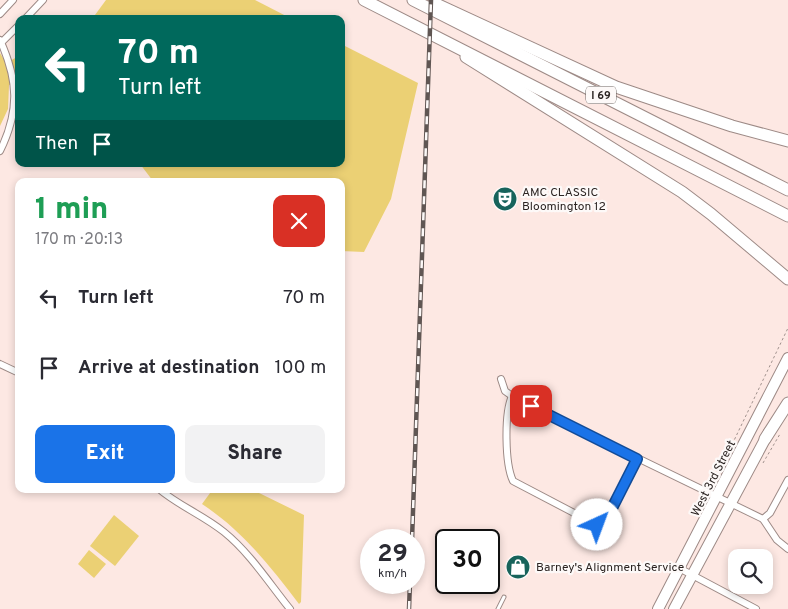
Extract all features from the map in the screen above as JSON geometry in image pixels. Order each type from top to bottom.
[{"type":"highway","name":"I 69","points":[[364,0],[788,216]]},
{"type":"highway","name":"I 69","points":[[413,0],[788,190]]},
{"type":"highway","points":[[426,0],[616,87],[732,126],[788,141]]},
{"type":"highway","points":[[447,42],[476,66],[682,192],[788,279]]},
{"type":"highway","points":[[776,271],[788,287]]},
{"type":"highway","points":[[765,439],[788,403]]},
{"type":"main road","name":"West 3rd Street","points":[[658,609],[788,358]]},
{"type":"main road","points":[[674,609],[788,396]]},
{"type":"street","points":[[0,14],[13,0]]},
{"type":"street","points":[[29,15],[43,0]]},
{"type":"street","points":[[15,29],[1,42],[14,80],[15,92]]},
{"type":"street","points":[[0,151],[8,133],[15,107]]},
{"type":"street","points":[[0,364],[15,371]]},
{"type":"street","points":[[501,378],[505,391],[512,396],[637,459],[763,519],[777,540],[788,549]]},
{"type":"street","points":[[512,396],[508,406],[508,471],[513,481],[597,525],[605,522],[637,459]]},
{"type":"street","points":[[763,519],[770,513],[788,480]]},
{"type":"street","points":[[164,493],[225,533],[248,557],[290,609]]},
{"type":"street","points":[[680,568],[756,609]]},
{"type":"lane","points":[[498,609],[504,598]]},
{"type":"path","points":[[728,454],[788,328]]},
{"type":"path","points":[[763,464],[784,428]]},
{"type":"shaded area","points":[[106,0],[255,0],[284,15],[95,15]]},
{"type":"shaded area","points":[[345,46],[418,83],[391,199],[364,252],[345,251],[345,178],[151,178],[142,167],[345,167]]},
{"type":"shaded area","points":[[0,53],[6,63],[15,58],[15,84],[9,85],[8,109],[0,126]]},
{"type":"shaded area","points":[[210,493],[259,493],[304,515],[301,602],[299,604],[243,537],[217,514],[202,504]]},
{"type":"shaded area","points":[[114,515],[139,536],[115,566],[90,546]]},
{"type":"shaded area","points":[[89,550],[106,564],[94,578],[78,564]]},
{"type":"railway","points":[[412,529],[431,0]]},
{"type":"railway","points":[[409,609],[410,594]]},
{"type":"place","name":"AMC CLASSIC Bloomington 12","points":[[505,199]]},
{"type":"place","name":"Barney's Alignment Service","points":[[518,567]]},
{"type":"route","points":[[531,406],[637,459],[605,522],[597,525]]}]
